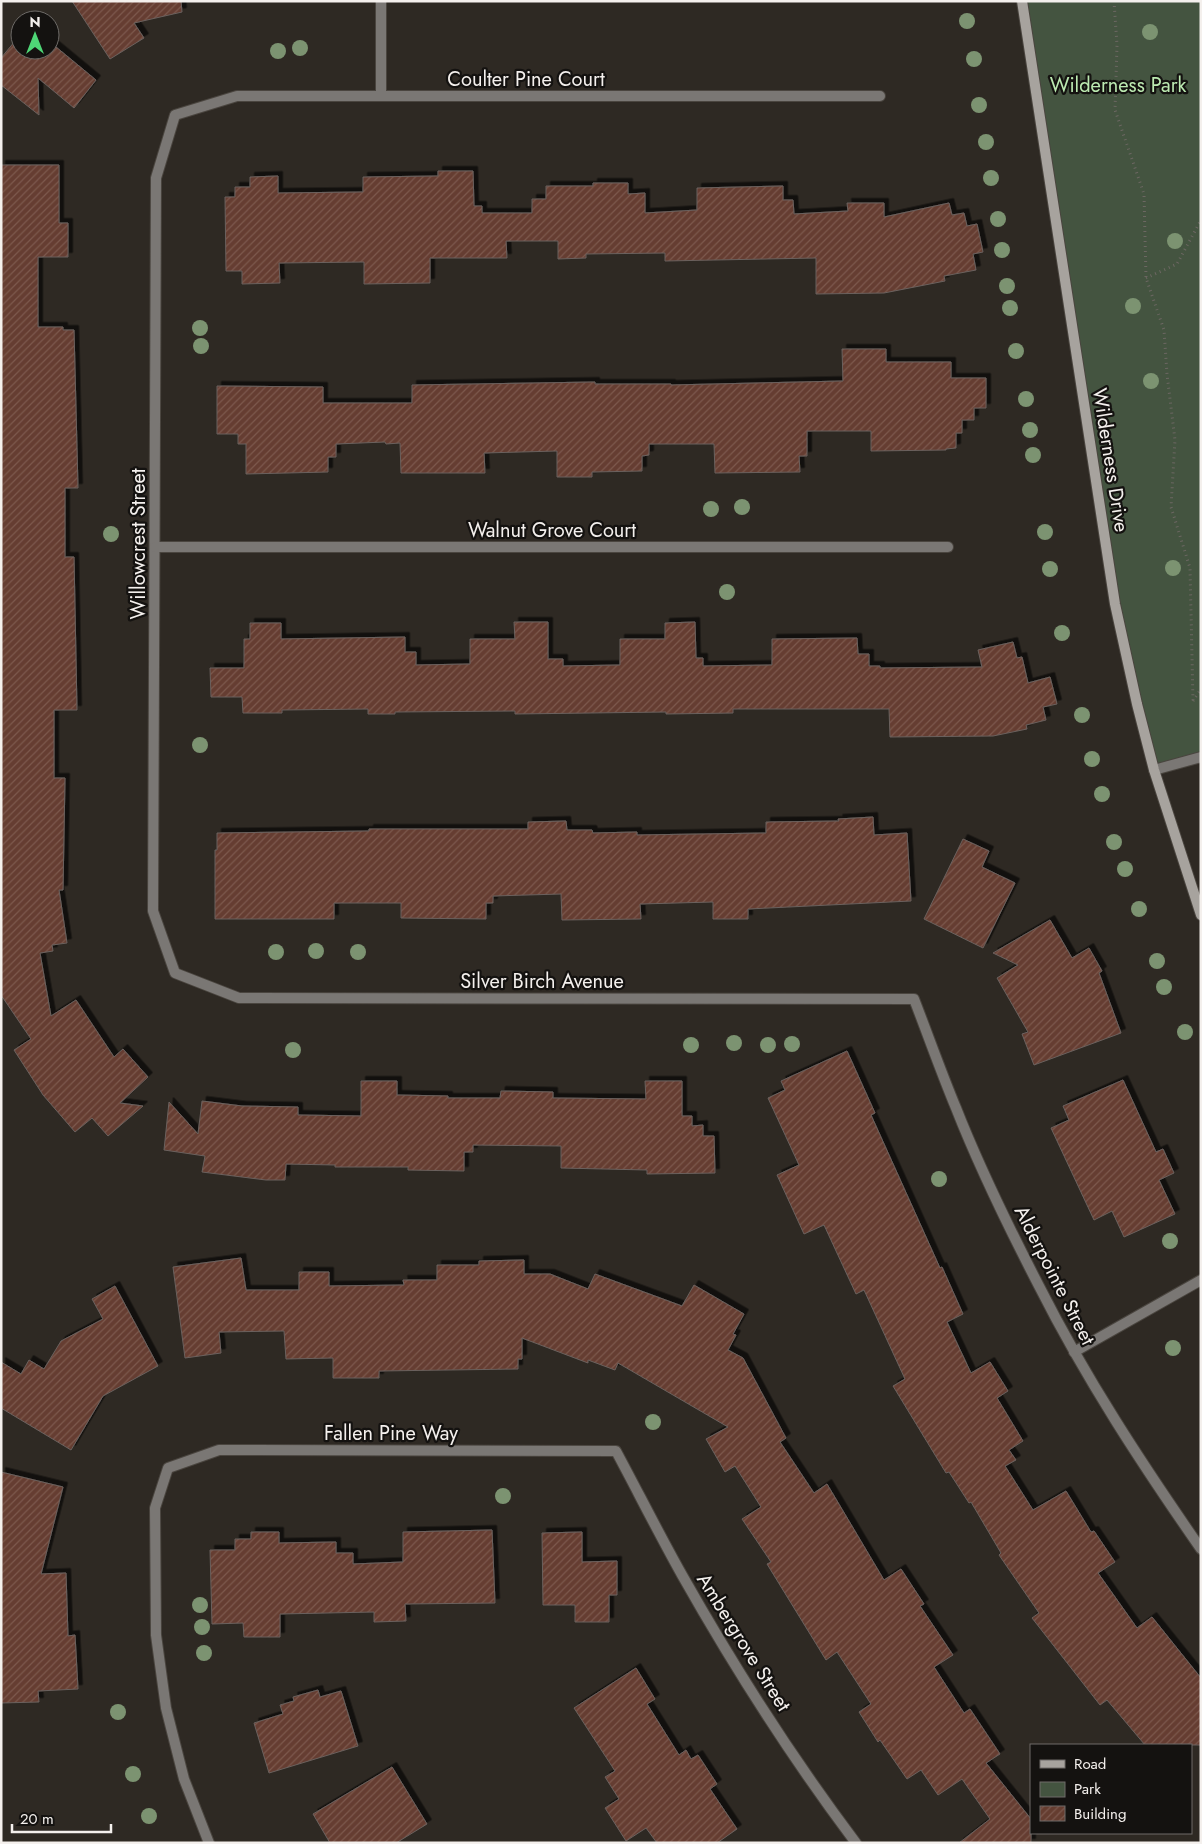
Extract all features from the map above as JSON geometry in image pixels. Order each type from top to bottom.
[{"type":"street","points":[[381,1],[381,96]]},
{"type":"street","name":"Wilderness Drive","points":[[1022,1],[1115,604],[1136,704],[1154,770],[1201,915]]},
{"type":"street","name":"Coulter Pine Court","points":[[175,115],[237,96],[880,96]]},
{"type":"street","name":"Willowcrest Street","points":[[175,115],[156,178],[153,911],[175,973]]},
{"type":"street","name":"Walnut Grove Court","points":[[155,547],[948,547]]},
{"type":"street","points":[[1154,770],[1201,756]]},
{"type":"street","name":"Silver Birch Avenue","points":[[175,973],[239,998],[914,999]]},
{"type":"street","name":"Alderpointe Street","points":[[914,999],[956,1109],[1004,1216],[1039,1287],[1074,1352],[1135,1453],[1201,1549]]},
{"type":"street","points":[[1074,1352],[1201,1280]]},
{"type":"street","name":"Fallen Pine Way","points":[[209,1843],[184,1779],[168,1717],[156,1635],[155,1508],[168,1468],[220,1450],[616,1451]]},
{"type":"street","name":"Ambergrove Street","points":[[616,1451],[683,1576],[755,1697],[834,1814],[856,1843]]},
{"type":"path","points":[[1114,1],[1117,45],[1115,110],[1144,194],[1146,278],[1164,330],[1175,440],[1171,507],[1190,568],[1193,701],[1201,688]]},
{"type":"path","points":[[1146,278],[1177,264],[1201,220]]},
{"type":"green space","name":"Wilderness Park","points":[[1022,1],[1201,1],[1201,757],[1154,770],[1115,604]]},
{"type":"building","points":[[72,1],[181,1],[182,12],[134,23],[144,38],[110,59]]},
{"type":"building","points":[[10,47],[10,60],[60,60],[60,50],[96,80],[74,108],[38,78],[39,115],[1,85],[1,58]]},
{"type":"building","points":[[1,165],[59,165],[59,223],[68,223],[68,257],[38,257],[38,327],[63,327],[63,330],[74,330],[78,488],[65,488],[65,557],[74,557],[77,710],[54,710],[54,778],[65,778],[63,890],[59,890],[67,943],[52,945],[53,951],[40,953],[51,1016],[76,1000],[114,1057],[123,1049],[148,1077],[120,1103],[143,1106],[108,1136],[92,1118],[75,1132],[43,1095],[14,1050],[31,1039],[1,995]]},
{"type":"building","points":[[438,171],[473,171],[474,206],[482,206],[482,213],[532,213],[532,199],[546,199],[546,186],[593,186],[593,183],[628,183],[628,194],[645,193],[645,213],[697,210],[697,188],[783,186],[783,200],[793,200],[794,214],[848,211],[847,203],[884,203],[884,217],[949,203],[952,215],[964,213],[967,226],[977,224],[983,252],[973,254],[976,270],[944,276],[945,281],[884,293],[816,294],[816,258],[665,261],[665,253],[586,254],[586,258],[558,259],[558,241],[506,241],[507,258],[430,258],[430,283],[364,284],[364,262],[279,263],[280,283],[242,284],[242,271],[226,271],[225,197],[235,197],[235,187],[250,187],[250,177],[278,176],[278,193],[363,192],[363,177],[438,176]]},
{"type":"building","points":[[842,349],[886,349],[886,362],[951,362],[951,378],[986,378],[986,408],[974,408],[974,420],[962,420],[962,433],[956,433],[956,448],[946,450],[871,451],[871,431],[807,431],[807,456],[799,456],[800,472],[715,473],[714,444],[649,444],[649,455],[642,456],[642,471],[592,472],[592,477],[557,477],[557,451],[484,453],[485,473],[401,473],[400,443],[386,444],[385,442],[336,444],[336,457],[328,457],[328,472],[246,474],[246,444],[238,444],[238,434],[217,434],[217,386],[323,387],[323,403],[412,403],[412,385],[595,382],[595,384],[671,385],[843,381]]},
{"type":"building","points":[[514,622],[548,622],[548,659],[563,659],[563,666],[620,665],[620,639],[665,639],[665,623],[695,622],[696,658],[703,658],[703,666],[772,665],[772,639],[857,638],[858,654],[869,654],[869,666],[880,666],[880,668],[982,667],[978,650],[1013,642],[1017,658],[1022,657],[1028,683],[1050,677],[1057,704],[1043,707],[1046,720],[1026,725],[1027,729],[993,736],[890,737],[889,709],[733,709],[733,713],[666,714],[666,712],[515,714],[515,711],[368,714],[368,709],[282,710],[282,713],[243,713],[242,697],[211,697],[210,668],[244,668],[244,639],[250,639],[250,623],[281,623],[281,639],[405,637],[405,652],[416,652],[416,665],[470,664],[470,639],[515,639]]},
{"type":"building","points":[[873,817],[874,835],[907,833],[911,901],[748,909],[748,919],[713,919],[713,902],[640,904],[641,919],[562,920],[561,894],[493,896],[493,903],[486,903],[486,919],[401,918],[401,903],[334,903],[334,919],[215,919],[215,850],[217,850],[217,833],[369,831],[369,829],[528,829],[528,822],[566,821],[567,830],[592,830],[593,833],[637,832],[637,835],[766,833],[766,822],[839,821],[838,819]]},
{"type":"building","points":[[963,839],[989,851],[982,867],[1015,883],[983,948],[924,919]]},
{"type":"building","points":[[1050,920],[1072,958],[1089,948],[1102,971],[1099,973],[1121,1033],[1034,1065],[1022,1034],[1028,1032],[997,978],[1018,965],[993,953]]},
{"type":"building","points":[[847,1051],[875,1113],[871,1115],[940,1268],[942,1267],[963,1314],[947,1322],[971,1373],[990,1362],[1008,1391],[997,1398],[1023,1441],[1009,1450],[1016,1460],[1005,1466],[1033,1510],[1066,1491],[1091,1532],[1094,1531],[1115,1562],[1098,1573],[1137,1628],[1152,1617],[1201,1678],[1201,1745],[1144,1744],[1107,1700],[1100,1705],[1032,1618],[1039,1613],[999,1555],[1001,1553],[971,1502],[969,1503],[949,1472],[946,1473],[893,1386],[905,1379],[864,1290],[856,1294],[824,1225],[804,1234],[777,1175],[799,1165],[768,1098],[785,1090],[781,1081]]},
{"type":"building","points":[[1123,1080],[1156,1152],[1163,1149],[1174,1173],[1159,1180],[1175,1214],[1124,1237],[1112,1211],[1094,1220],[1051,1128],[1069,1120],[1063,1106]]},
{"type":"building","points":[[361,1081],[397,1081],[397,1095],[448,1096],[448,1098],[500,1098],[501,1091],[553,1092],[553,1098],[646,1099],[645,1081],[682,1081],[682,1116],[692,1116],[692,1126],[703,1125],[703,1136],[714,1136],[715,1173],[647,1174],[647,1170],[561,1168],[561,1146],[473,1145],[473,1152],[464,1152],[464,1171],[408,1170],[408,1167],[335,1167],[335,1165],[286,1164],[285,1180],[266,1180],[202,1172],[205,1156],[164,1150],[169,1102],[198,1134],[202,1101],[242,1106],[298,1107],[298,1115],[361,1116]]},
{"type":"building","points":[[241,1258],[246,1290],[299,1290],[299,1272],[329,1272],[329,1286],[404,1285],[403,1280],[437,1280],[437,1265],[479,1265],[479,1261],[524,1260],[524,1274],[550,1274],[588,1289],[595,1274],[682,1306],[694,1285],[744,1314],[733,1334],[736,1335],[728,1350],[743,1358],[786,1438],[780,1442],[814,1493],[827,1484],[884,1580],[901,1569],[924,1604],[920,1606],[953,1655],[934,1667],[964,1713],[970,1709],[1000,1754],[986,1763],[1030,1818],[1031,1843],[959,1843],[990,1819],[962,1779],[938,1795],[921,1770],[907,1779],[880,1740],[878,1742],[859,1712],[871,1704],[837,1652],[826,1660],[767,1564],[771,1562],[742,1519],[761,1507],[735,1466],[725,1472],[706,1439],[728,1427],[618,1363],[615,1370],[588,1360],[588,1363],[522,1338],[522,1359],[518,1359],[518,1369],[379,1371],[379,1378],[333,1378],[333,1358],[286,1359],[284,1331],[219,1332],[221,1353],[185,1358],[173,1267]]},
{"type":"building","points":[[115,1286],[158,1366],[103,1396],[71,1450],[1,1408],[1,1362],[21,1374],[29,1360],[44,1369],[61,1341],[103,1319],[92,1299]]},
{"type":"building","points":[[1,1472],[63,1487],[41,1574],[66,1573],[68,1636],[75,1635],[78,1689],[38,1691],[39,1702],[1,1703]]},
{"type":"building","points":[[492,1530],[495,1603],[405,1604],[406,1621],[374,1622],[374,1612],[280,1614],[280,1637],[244,1637],[243,1623],[212,1624],[210,1550],[235,1550],[235,1539],[251,1539],[251,1532],[279,1532],[279,1543],[336,1542],[336,1553],[353,1553],[353,1564],[403,1562],[403,1532]]},
{"type":"building","points":[[582,1532],[582,1562],[617,1561],[617,1595],[609,1595],[609,1622],[575,1622],[575,1605],[543,1605],[542,1533]]},
{"type":"building","points":[[636,1668],[655,1699],[647,1704],[679,1755],[686,1750],[691,1759],[698,1755],[717,1784],[710,1789],[737,1829],[717,1843],[657,1843],[646,1828],[626,1841],[605,1808],[619,1799],[605,1777],[615,1771],[574,1708]]},
{"type":"building","points":[[318,1690],[320,1697],[341,1691],[358,1746],[269,1773],[254,1723],[283,1714],[280,1705],[294,1701],[293,1697]]},
{"type":"building","points":[[392,1767],[427,1824],[396,1843],[330,1843],[313,1814]]}]
